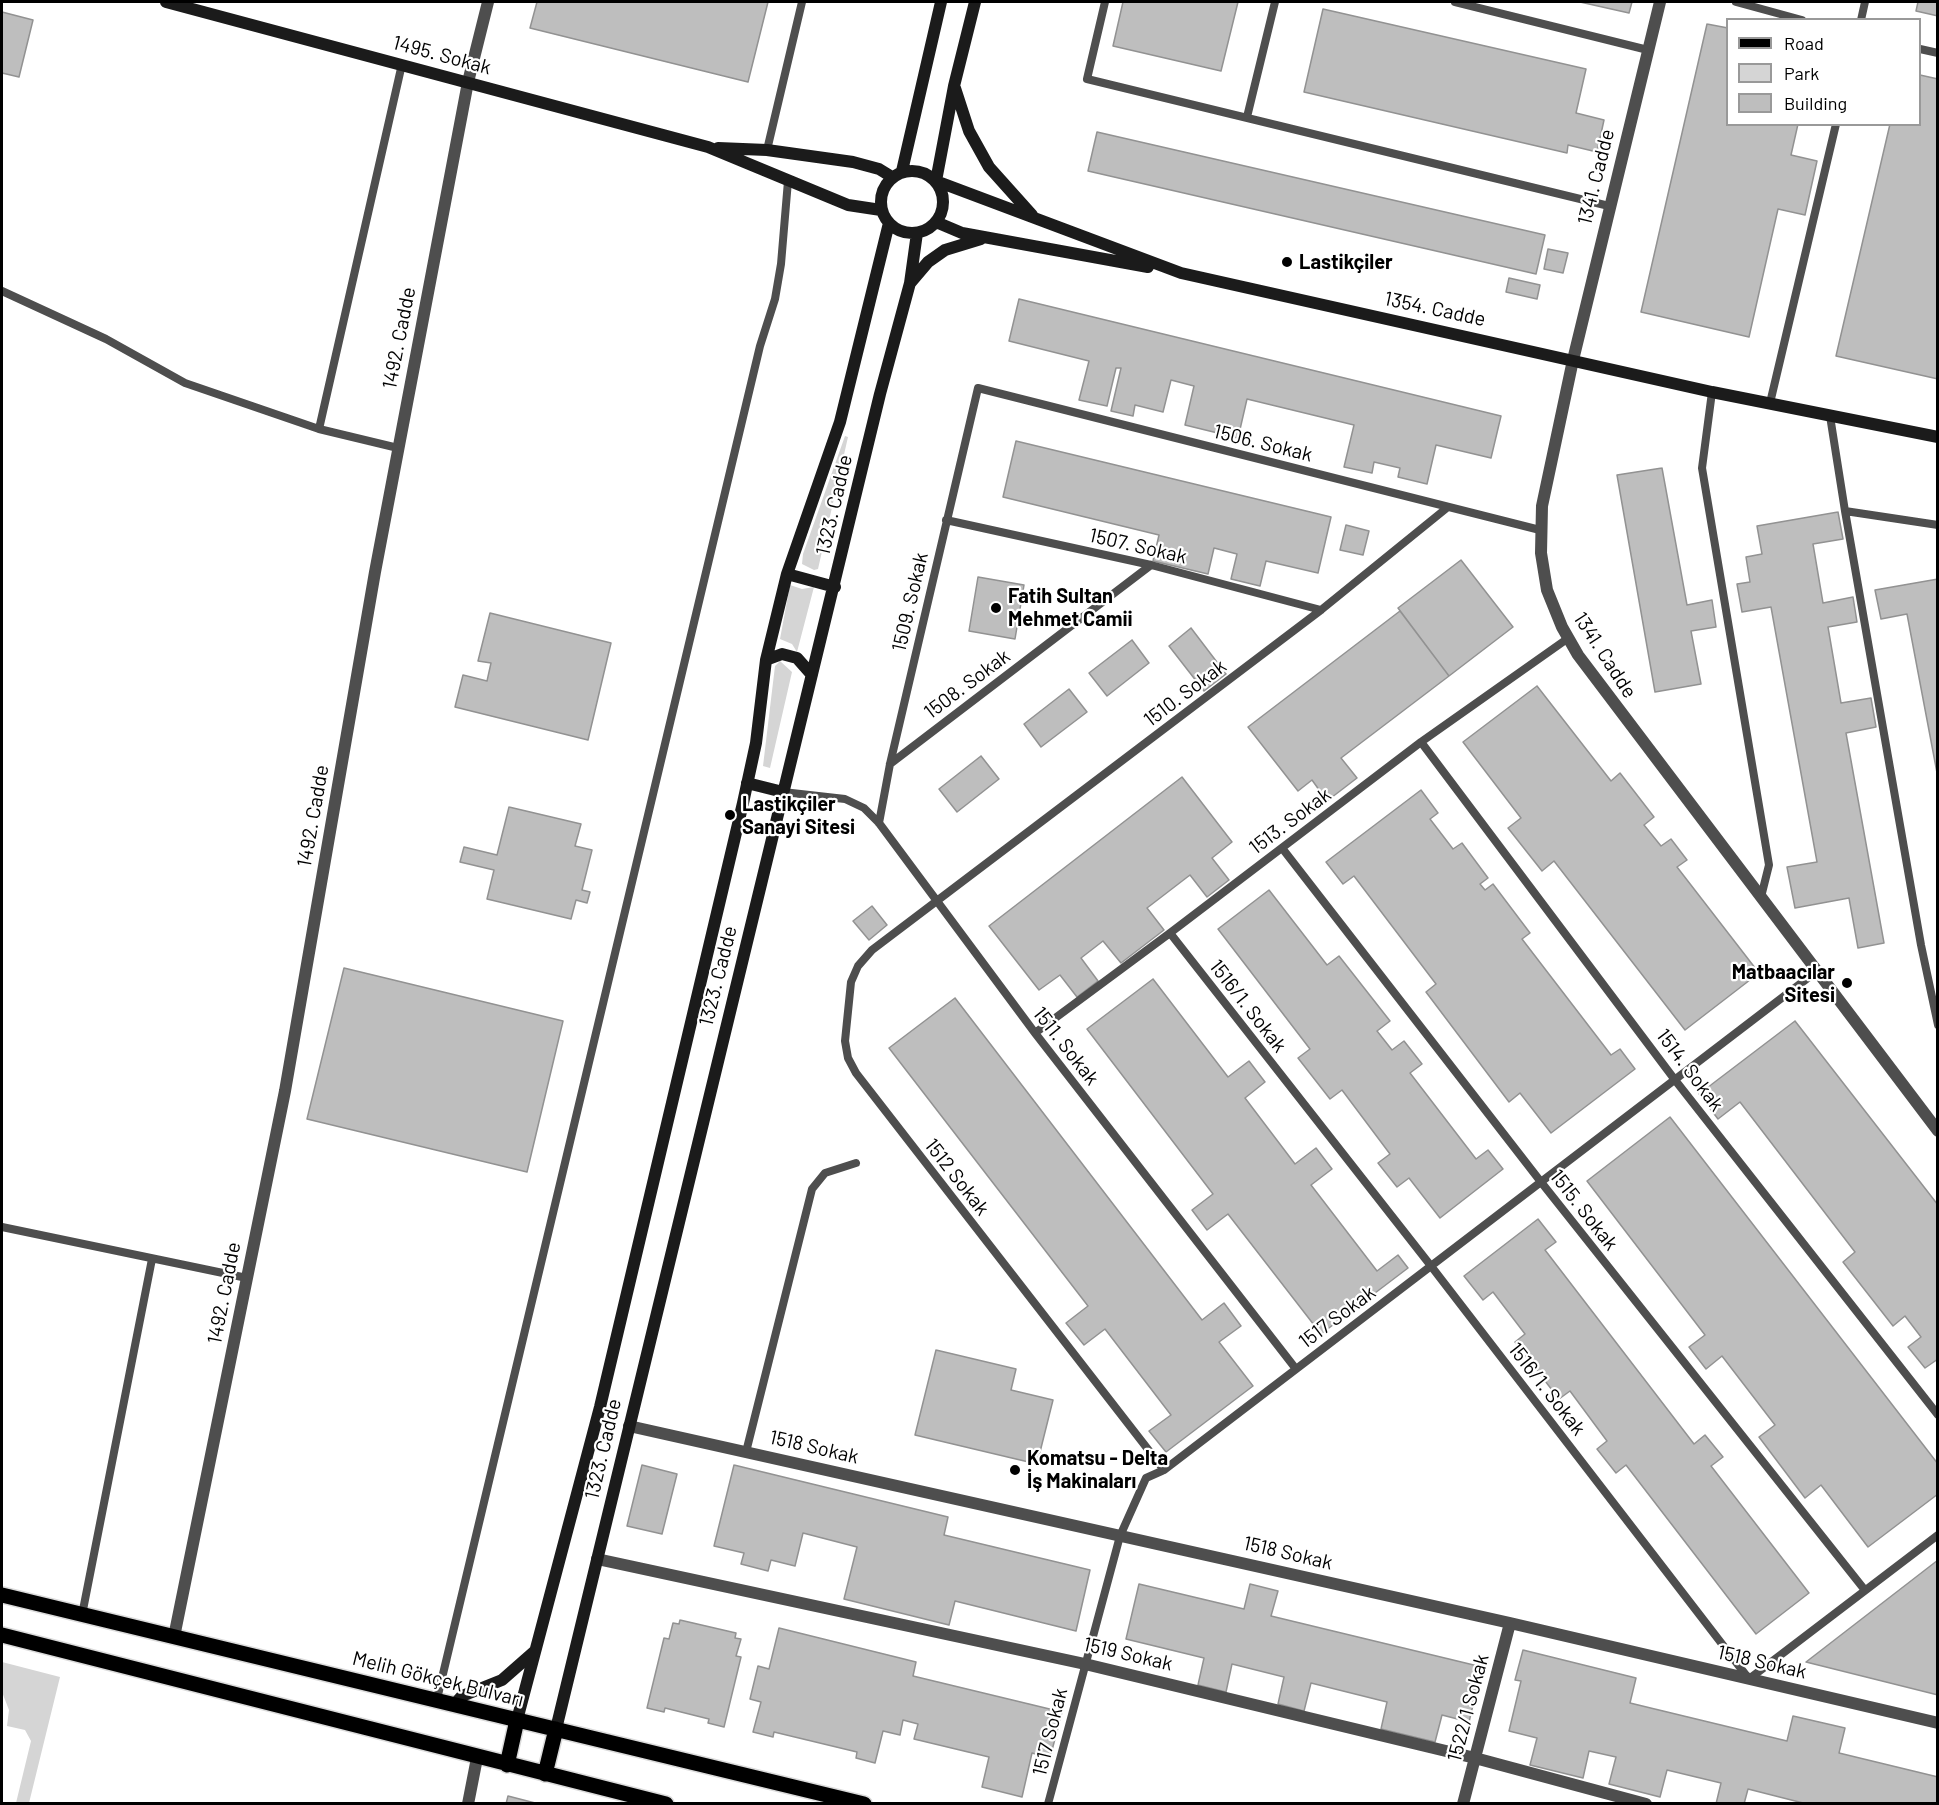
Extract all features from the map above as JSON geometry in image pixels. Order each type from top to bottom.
[{"type":"main road","name":"1495. Sokak","points":[[166,2],[708,147],[848,205],[881,210]]},
{"type":"main road","points":[[941,2],[897,174],[880,196],[881,210],[889,223],[897,230],[917,233],[936,222],[943,201],[936,181],[954,86],[975,2]]},
{"type":"main road","points":[[954,86],[969,131],[989,167],[1035,218]]},
{"type":"main road","name":"1495. Sokak","points":[[708,147],[767,150],[853,162],[897,174]]},
{"type":"main road","points":[[897,174],[921,172],[936,181]]},
{"type":"main road","name":"1354. Cadde","points":[[936,181],[1181,273],[1712,392],[1938,437]]},
{"type":"main road","points":[[936,222],[962,233],[1181,273]]},
{"type":"main road","points":[[507,1765],[600,1407],[747,783],[756,743],[766,660],[787,574],[840,422],[889,223]]},
{"type":"main road","name":"1323. Cadde","points":[[556,1730],[880,394],[910,283],[917,233]]},
{"type":"main road","points":[[910,283],[928,262],[945,250],[987,237]]},
{"type":"main road","points":[[787,574],[834,586]]},
{"type":"main road","points":[[766,660],[782,654],[797,658],[812,675]]},
{"type":"main road","points":[[747,783],[783,792]]},
{"type":"main road","name":"Melih Gökçek Bulvarı","points":[[2,1596],[864,1803]]},
{"type":"main road","points":[[2,1635],[477,1758],[666,1803]]},
{"type":"main road","points":[[455,1704],[462,1696],[502,1680],[518,1669],[536,1650]]},
{"type":"main road","points":[[545,1774],[556,1730]]},
{"type":"street","name":"1492. Cadde","points":[[174,1637],[285,1091],[398,448],[468,82],[488,2]]},
{"type":"street","name":"1341. Cadde","points":[[1660,2],[1609,206],[1542,506],[1540,530],[1547,590],[1567,639],[1938,1131]]},
{"type":"street","name":"1518 Sokak","points":[[629,1426],[1510,1623],[1938,1723]]},
{"type":"street","name":"1519 Sokak","points":[[597,1559],[1085,1664],[1474,1758],[1647,1803]]},
{"type":"street","name":"1522/1 Sokak","points":[[1463,1803],[1510,1623]]},
{"type":"street","points":[[468,1803],[477,1758]]},
{"type":"lane","points":[[767,150],[802,2]]},
{"type":"lane","points":[[1105,2],[1088,79],[1609,206]]},
{"type":"lane","points":[[1247,117],[1275,2]]},
{"type":"lane","points":[[1455,2],[1648,50]]},
{"type":"lane","points":[[1736,2],[1795,18]]},
{"type":"lane","points":[[1861,18],[1865,2]]},
{"type":"lane","points":[[1921,49],[1938,53]]},
{"type":"lane","points":[[319,429],[402,64]]},
{"type":"lane","points":[[1770,403],[1836,126]]},
{"type":"lane","points":[[437,1699],[754,369],[775,299],[781,264],[788,181]]},
{"type":"lane","points":[[2,291],[106,339],[185,383],[319,429],[398,448]]},
{"type":"lane","name":"1506. Sokak","points":[[978,388],[1540,530]]},
{"type":"lane","name":"1509. Sokak","points":[[879,823],[890,765],[978,388]]},
{"type":"lane","points":[[1712,392],[1702,468],[1769,865],[1761,897]]},
{"type":"lane","points":[[1830,416],[1921,945],[1938,1025]]},
{"type":"lane","name":"1510. Sokak","points":[[938,901],[1321,610],[1448,507]]},
{"type":"lane","points":[[1845,511],[1938,525]]},
{"type":"lane","name":"1507. Sokak","points":[[946,520],[1151,565],[1321,610]]},
{"type":"lane","name":"1508. Sokak","points":[[890,765],[1151,565]]},
{"type":"lane","name":"1513. Sokak","points":[[1035,1033],[1421,741],[1567,639]]},
{"type":"lane","name":"1514. Sokak","points":[[1421,741],[1675,1080],[1938,1415]]},
{"type":"lane","name":"1511. Sokak","points":[[783,792],[845,799],[864,808],[879,823],[1035,1033],[1296,1369]]},
{"type":"lane","name":"1515. Sokak","points":[[1282,848],[1541,1182],[1864,1589]]},
{"type":"lane","name":"1512 Sokak","points":[[938,901],[872,950],[858,966],[850,981],[845,1041],[848,1058],[856,1073],[1164,1470]]},
{"type":"lane","name":"1516/1. Sokak","points":[[1170,933],[1431,1266],[1749,1679]]},
{"type":"lane","name":"1517 Sokak","points":[[1048,1803],[1120,1536],[1146,1478],[1164,1470],[1817,971]]},
{"type":"lane","points":[[746,1452],[812,1189],[825,1173],[856,1163]]},
{"type":"lane","points":[[2,1227],[247,1278]]},
{"type":"lane","points":[[82,1615],[152,1259]]},
{"type":"lane","points":[[1749,1679],[1864,1589],[1938,1535]]},
{"type":"green space","points":[[845,436],[848,437],[818,569],[814,570],[802,564],[803,554]]},
{"type":"green space","points":[[790,585],[802,589],[814,587],[797,652],[792,644],[780,639]]},
{"type":"green space","points":[[780,661],[792,672],[770,768],[763,766],[775,666]]},
{"type":"green space","points":[[2,1662],[60,1677],[29,1803],[16,1803],[31,1741],[25,1730],[7,1726],[9,1710],[2,1692]]},
{"type":"building","points":[[537,2],[768,2],[748,82],[530,28]]},
{"type":"building","points":[[1123,2],[1238,2],[1221,71],[1113,46]]},
{"type":"building","points":[[1580,2],[1632,2],[1629,13]]},
{"type":"building","points":[[1918,2],[1938,2],[1938,16],[1916,11]]},
{"type":"building","points":[[1323,9],[1586,69],[1576,113],[1604,120],[1597,152],[1568,145],[1567,153],[1304,92]]},
{"type":"building","points":[[2,12],[33,20],[19,77],[2,73]]},
{"type":"building","points":[[1707,24],[1726,28],[1726,126],[1798,126],[1791,155],[1817,161],[1805,215],[1778,209],[1749,337],[1641,312]]},
{"type":"building","points":[[1921,75],[1938,79],[1938,379],[1836,356],[1890,126],[1921,126]]},
{"type":"building","points":[[1097,132],[1545,235],[1536,274],[1088,171]]},
{"type":"building","points":[[1548,249],[1568,253],[1563,273],[1544,269]]},
{"type":"building","points":[[1509,278],[1540,285],[1537,299],[1506,292]]},
{"type":"building","points":[[1019,299],[1501,416],[1491,458],[1436,445],[1427,484],[1398,477],[1400,468],[1374,462],[1372,473],[1344,467],[1354,425],[1247,399],[1238,438],[1185,425],[1194,386],[1171,380],[1163,412],[1135,405],[1133,416],[1111,411],[1121,368],[1116,368],[1107,406],[1079,400],[1089,361],[1009,341]]},
{"type":"building","points":[[1016,441],[1331,517],[1318,573],[1266,561],[1260,586],[1231,579],[1237,554],[1214,548],[1208,574],[1153,561],[1159,535],[1003,497]]},
{"type":"building","points":[[1662,468],[1687,605],[1712,600],[1716,627],[1691,631],[1701,684],[1655,692],[1617,475]]},
{"type":"building","points":[[1838,512],[1843,539],[1813,544],[1823,603],[1853,597],[1857,622],[1828,627],[1841,703],[1871,698],[1876,727],[1846,733],[1884,943],[1858,948],[1849,898],[1795,908],[1787,867],[1817,862],[1771,607],[1742,612],[1737,584],[1750,582],[1746,557],[1762,554],[1757,526]]},
{"type":"building","points":[[1346,525],[1369,531],[1363,555],[1340,550]]},
{"type":"building","points":[[1461,560],[1513,627],[1449,676],[1398,608]]},
{"type":"building","name":"Fatih Sultan Mehmet Camii","points":[[978,577],[1024,585],[1015,639],[969,631]]},
{"type":"building","points":[[1938,579],[1938,778],[1907,614],[1881,619],[1875,590]]},
{"type":"building","points":[[1400,611],[1449,676],[1341,758],[1357,778],[1327,801],[1312,780],[1298,791],[1248,727]]},
{"type":"building","points":[[490,613],[611,643],[588,740],[455,707],[463,675],[487,681],[491,663],[478,661]]},
{"type":"building","points":[[1191,628],[1226,674],[1204,691],[1169,646]]},
{"type":"building","points":[[1132,640],[1149,663],[1107,696],[1089,673]]},
{"type":"building","points":[[1537,686],[1611,781],[1620,773],[1654,817],[1644,825],[1661,846],[1671,839],[1687,860],[1677,867],[1759,973],[1685,1030],[1554,861],[1542,871],[1508,828],[1521,818],[1463,742]]},
{"type":"building","points":[[1069,689],[1087,712],[1041,747],[1024,724]]},
{"type":"building","points":[[981,756],[999,779],[957,812],[939,789]]},
{"type":"building","points":[[1182,777],[1232,842],[1212,858],[1229,880],[1207,897],[1190,875],[1147,908],[1164,930],[1121,963],[1103,941],[1081,958],[1098,981],[1077,997],[1060,975],[1039,990],[989,926]]},
{"type":"building","points":[[1421,790],[1438,813],[1430,819],[1453,849],[1462,843],[1488,878],[1480,884],[1485,890],[1493,884],[1530,933],[1522,939],[1611,1055],[1620,1049],[1635,1069],[1551,1133],[1520,1093],[1509,1102],[1426,992],[1436,984],[1354,876],[1343,884],[1326,862]]},
{"type":"building","points":[[509,807],[581,824],[575,846],[592,850],[582,890],[590,892],[587,903],[576,900],[571,919],[487,899],[494,870],[460,862],[464,847],[497,855]]},
{"type":"building","points":[[1269,890],[1327,965],[1339,956],[1390,1021],[1377,1031],[1392,1050],[1404,1041],[1422,1064],[1410,1073],[1476,1159],[1488,1150],[1503,1169],[1440,1218],[1409,1178],[1397,1187],[1378,1163],[1390,1154],[1342,1090],[1330,1099],[1298,1058],[1310,1049],[1218,929]]},
{"type":"building","points":[[872,906],[887,925],[869,940],[853,921]]},
{"type":"building","points":[[344,968],[563,1021],[527,1172],[307,1119]]},
{"type":"building","points":[[1153,979],[1228,1077],[1249,1061],[1265,1082],[1245,1098],[1295,1164],[1316,1148],[1332,1169],[1311,1185],[1377,1271],[1398,1255],[1408,1268],[1321,1334],[1228,1214],[1207,1230],[1192,1210],[1213,1194],[1087,1029]]},
{"type":"building","points":[[955,998],[1202,1320],[1224,1303],[1241,1326],[1219,1342],[1253,1386],[1166,1452],[1149,1431],[1171,1415],[1105,1329],[1084,1345],[1066,1323],[1088,1306],[889,1048]]},
{"type":"building","points":[[1795,1021],[1938,1205],[1938,1359],[1925,1368],[1908,1347],[1921,1337],[1905,1316],[1893,1326],[1843,1262],[1855,1252],[1740,1102],[1718,1119],[1699,1094]]},
{"type":"building","points":[[1670,1117],[1938,1464],[1938,1494],[1868,1547],[1821,1485],[1805,1498],[1759,1437],[1775,1425],[1722,1356],[1706,1369],[1689,1347],[1705,1335],[1587,1181]]},
{"type":"building","points":[[1538,1219],[1556,1242],[1545,1250],[1694,1444],[1705,1435],[1723,1457],[1711,1466],[1809,1593],[1756,1634],[1626,1465],[1616,1473],[1597,1449],[1607,1441],[1570,1391],[1559,1399],[1515,1342],[1525,1334],[1493,1292],[1483,1300],[1464,1276]]},
{"type":"building","points":[[936,1350],[1016,1369],[1011,1390],[1053,1400],[1037,1464],[915,1435]]},
{"type":"building","points":[[642,1465],[677,1474],[662,1534],[627,1526]]},
{"type":"building","points":[[734,1465],[948,1517],[944,1535],[1090,1570],[1076,1631],[955,1601],[949,1625],[844,1599],[857,1547],[803,1533],[795,1566],[771,1560],[768,1571],[741,1564],[744,1553],[714,1546]]},
{"type":"building","points":[[1938,1560],[1938,1695],[1806,1662]]},
{"type":"building","points":[[1139,1584],[1244,1609],[1250,1584],[1278,1591],[1271,1616],[1482,1667],[1469,1722],[1442,1715],[1435,1742],[1381,1729],[1387,1702],[1311,1683],[1304,1711],[1278,1704],[1284,1677],[1232,1664],[1226,1692],[1198,1685],[1204,1658],[1126,1639]]},
{"type":"building","points":[[680,1620],[736,1633],[735,1638],[741,1639],[736,1656],[741,1657],[724,1727],[708,1723],[709,1719],[665,1708],[664,1712],[647,1708],[664,1638],[669,1639],[673,1623],[679,1624]]},
{"type":"building","points":[[779,1628],[916,1662],[913,1676],[1062,1712],[1050,1758],[1032,1753],[1022,1797],[982,1787],[989,1757],[914,1739],[918,1724],[903,1720],[900,1735],[883,1731],[875,1763],[856,1758],[857,1752],[774,1732],[773,1737],[753,1732],[761,1702],[750,1699],[758,1666],[769,1669]]},
{"type":"building","points":[[1523,1650],[1636,1678],[1630,1703],[1787,1741],[1793,1716],[1845,1728],[1839,1753],[1938,1777],[1938,1804],[1807,1804],[1748,1789],[1744,1804],[1716,1804],[1721,1783],[1667,1770],[1660,1797],[1609,1784],[1616,1757],[1589,1751],[1583,1778],[1530,1765],[1537,1738],[1509,1731],[1521,1681],[1515,1680]]},
{"type":"building","points":[[508,1796],[539,1804],[506,1804]]},
{"type":"place","name":"Lastikçiler","points":[[1287,262]]},
{"type":"place","name":"Fatih Sultan Mehmet Camii","points":[[996,608]]},
{"type":"place","name":"Lastikçiler Sanayi Sitesi","points":[[730,815]]},
{"type":"place","name":"Matbaacılar Sitesi","points":[[1847,983]]},
{"type":"place","name":"Komatsu - Delta İş Makinaları","points":[[1015,1470]]}]
